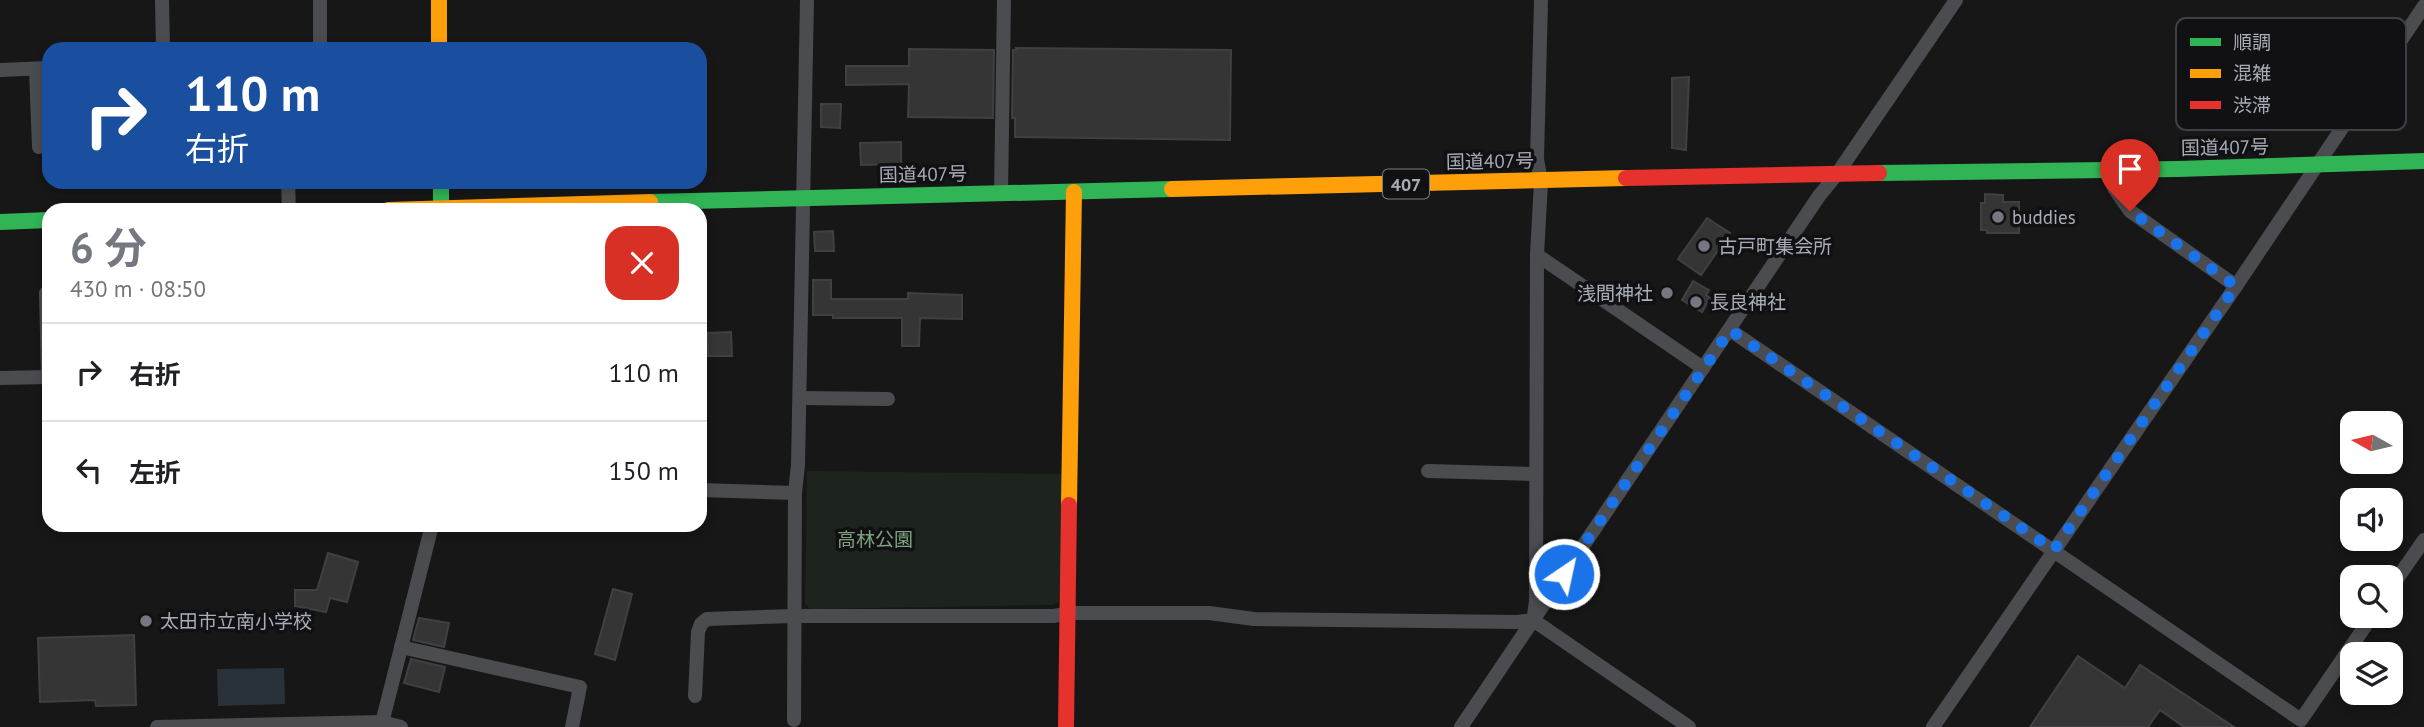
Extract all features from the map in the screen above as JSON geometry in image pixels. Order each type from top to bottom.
[{"type":"main road","points":[[439,0],[439,42]]},
{"type":"main road","name":"国道407号","points":[[707,205],[803,198],[1837,174],[2316,167],[2424,162]]},
{"type":"main road","points":[[1066,727],[1074,192]]},
{"type":"main road","points":[[0,222],[42,220]]},
{"type":"street","points":[[162,0],[163,42]]},
{"type":"street","points":[[320,0],[320,42]]},
{"type":"street","points":[[794,720],[795,493],[800,398],[807,0]]},
{"type":"street","points":[[1001,194],[1004,0]]},
{"type":"street","points":[[1533,620],[1536,601],[1537,255],[1541,181],[1537,159],[1541,0]]},
{"type":"street","points":[[1461,727],[1819,196],[1837,174],[1956,0]]},
{"type":"street","points":[[2406,33],[2424,6]]},
{"type":"street","points":[[0,70],[42,68],[39,147]]},
{"type":"street","points":[[1933,727],[2341,130]]},
{"type":"street","points":[[2108,169],[2114,188],[2130,211],[2236,286]]},
{"type":"street","points":[[1537,255],[1703,368]]},
{"type":"street","points":[[1730,330],[2301,720],[2364,628]]},
{"type":"street","points":[[0,378],[42,377]]},
{"type":"street","points":[[800,398],[888,399]]},
{"type":"street","points":[[1429,471],[1536,474]]},
{"type":"street","points":[[707,490],[795,493]]},
{"type":"street","points":[[382,725],[430,532]]},
{"type":"street","points":[[2403,570],[2424,540]]},
{"type":"street","points":[[695,696],[698,632],[707,619],[1209,613],[1254,619],[1533,620],[1689,727]]},
{"type":"street","points":[[401,647],[580,687],[572,727]]},
{"type":"street","points":[[157,727],[401,727]]},
{"type":"green space","name":"高林公園","points":[[807,471],[1063,474],[1059,602],[1052,605],[810,609],[805,603]]},
{"type":"shaded area","points":[[284,668],[285,704],[218,706],[217,669]]},
{"type":"building","points":[[909,49],[994,50],[993,118],[908,117],[909,84],[846,85],[846,66],[909,66]]},
{"type":"building","points":[[1013,50],[1231,50],[1230,140],[1015,137],[1015,118],[1012,118]]},
{"type":"building","points":[[1689,77],[1686,150],[1672,148],[1672,78]]},
{"type":"building","points":[[821,104],[841,104],[840,128],[821,127]]},
{"type":"building","points":[[901,142],[901,164],[861,165],[860,143]]},
{"type":"building","points":[[1985,194],[2003,195],[2003,202],[2019,202],[2019,233],[1987,233],[1987,230],[1981,230],[1981,203],[1985,203]]},
{"type":"building","name":"古戸町集会所","points":[[1707,218],[1730,233],[1701,275],[1678,259]]},
{"type":"building","points":[[833,231],[834,251],[815,251],[814,232]]},
{"type":"building","points":[[813,280],[831,280],[831,299],[908,299],[908,293],[962,295],[962,319],[920,318],[919,346],[902,346],[902,318],[833,318],[833,315],[813,315]]},
{"type":"building","name":"長良神社","points":[[1693,281],[1709,290],[1706,295],[1710,298],[1702,312],[1682,300]]},
{"type":"building","points":[[731,332],[732,356],[708,356],[707,333]]},
{"type":"building","points":[[328,553],[358,562],[347,602],[330,598],[326,612],[295,606],[295,590],[317,590]]},
{"type":"building","points":[[613,589],[632,594],[615,660],[595,654]]},
{"type":"building","points":[[419,618],[449,623],[444,647],[413,640]]},
{"type":"building","points":[[134,635],[136,705],[96,706],[95,700],[40,702],[38,638]]},
{"type":"building","points":[[2078,656],[2125,688],[2140,665],[2234,727],[2184,727],[2160,710],[2148,727],[2030,727]]},
{"type":"building","points":[[411,659],[445,667],[439,692],[404,683]]},
{"type":"traffic: fast","points":[[1879,173],[2178,169],[2424,161]]},
{"type":"traffic: fast","points":[[441,189],[441,203]]},
{"type":"traffic: fast","points":[[650,202],[1172,189]]},
{"type":"traffic: fast","points":[[0,222],[42,220]]},
{"type":"traffic: slow","points":[[439,0],[439,42]]},
{"type":"traffic: slow","points":[[1172,189],[1626,178]]},
{"type":"traffic: slow","points":[[1069,505],[1074,192]]},
{"type":"traffic: slow","points":[[617,203],[650,202]]},
{"type":"traffic: jam","points":[[1626,178],[1879,173]]},
{"type":"traffic: jam","points":[[1066,727],[1069,505]]},
{"type":"place","name":"buddies","points":[[1998,217]]},
{"type":"place","name":"古戸町集会所","points":[[1704,246]]},
{"type":"place","name":"浅間神社","points":[[1667,293]]},
{"type":"place","name":"長良神社","points":[[1696,302]]},
{"type":"place","name":"太田市立南小学校","points":[[146,621]]},
{"type":"route","points":[[1564,574],[1730,330],[2054,550],[2236,286],[2130,211]]}]
